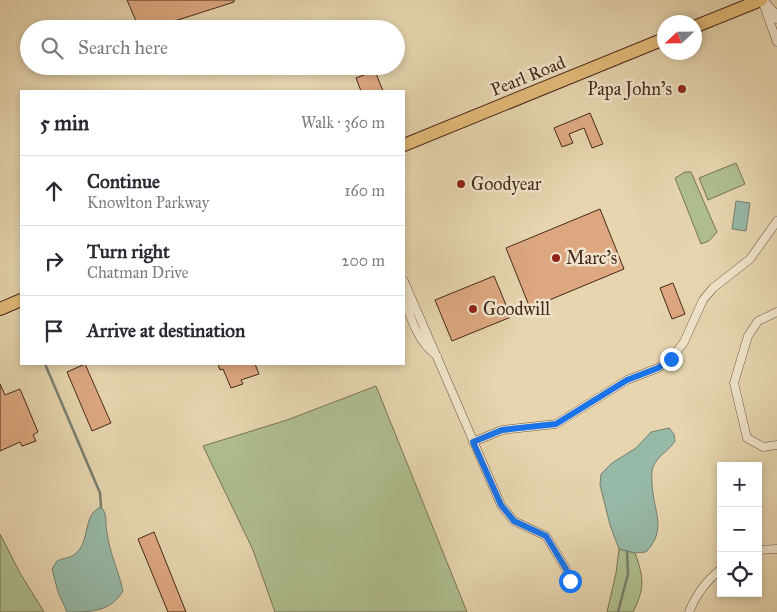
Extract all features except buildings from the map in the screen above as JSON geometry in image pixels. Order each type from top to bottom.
[{"type":"main road","points":[[702,24],[762,0]]},
{"type":"main road","name":"Pearl Road","points":[[405,145],[657,42]]},
{"type":"main road","points":[[0,309],[20,300]]},
{"type":"street","points":[[762,0],[774,12],[777,19]]},
{"type":"street","points":[[762,0],[777,42]]},
{"type":"street","points":[[473,442],[502,430],[556,424],[627,380],[658,368],[671,359],[684,342],[703,300],[713,288],[750,259],[777,221]]},
{"type":"street","points":[[405,283],[501,505],[514,521],[546,536],[566,569],[570,581]]},
{"type":"street","points":[[405,301],[418,334],[430,351],[438,357]]},
{"type":"street","points":[[777,312],[758,321],[748,336],[734,383],[747,438],[763,447],[777,445]]},
{"type":"street","points":[[762,550],[777,550]]},
{"type":"street","points":[[690,612],[694,598],[708,580],[717,572]]},
{"type":"shaded area","points":[[736,163],[745,184],[708,200],[699,178]]},
{"type":"shaded area","points":[[685,172],[691,172],[717,232],[709,241],[701,244],[675,178]]},
{"type":"shaded area","points":[[736,201],[750,203],[746,231],[732,229]]},
{"type":"shaded area","points":[[376,386],[467,612],[275,612],[253,550],[203,446],[287,420]]},
{"type":"shaded area","points":[[669,428],[674,434],[675,441],[657,460],[652,471],[653,493],[658,519],[658,527],[653,544],[646,552],[635,553],[619,549],[610,525],[600,485],[601,474],[612,463],[636,448],[651,432]]},
{"type":"shaded area","points":[[101,507],[105,516],[108,541],[123,591],[118,598],[106,607],[92,611],[67,612],[58,592],[52,569],[57,561],[73,555],[80,549],[91,516]]},
{"type":"shaded area","points":[[0,534],[20,573],[44,612],[0,612]]},
{"type":"shaded area","points":[[619,549],[635,553],[640,569],[642,583],[640,596],[633,612],[607,612],[616,573]]},
{"type":"waterway","points":[[45,365],[100,493],[101,507]]},
{"type":"waterway","points":[[618,612],[628,574],[627,551]]},
{"type":"place","name":"Papa John's","points":[[682,89]]},
{"type":"place","name":"Goodyear","points":[[461,184]]},
{"type":"place","name":"Marc's","points":[[556,258]]},
{"type":"place","name":"Goodwill","points":[[473,309]]},
{"type":"route","points":[[570,581],[566,569],[546,536],[514,521],[501,505],[473,442],[502,430],[556,424],[627,380],[658,368],[671,359]]}]
